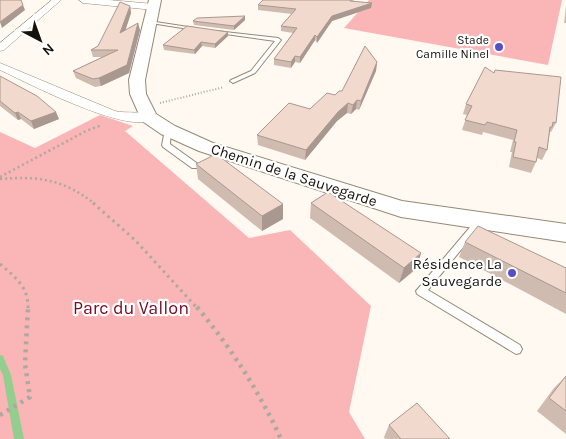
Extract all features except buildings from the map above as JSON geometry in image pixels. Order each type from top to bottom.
[{"type":"street","points":[[0,48],[57,0]]},
{"type":"street","points":[[0,66],[110,114],[125,118],[153,110],[138,94],[137,80],[153,10],[84,0]]},
{"type":"street","name":"Chemin de la Sauvegarde","points":[[153,110],[168,130],[206,146],[402,209],[566,233]]},
{"type":"lane","points":[[153,10],[207,30],[278,40],[253,72],[233,81]]},
{"type":"lane","points":[[168,130],[166,145],[195,166]]},
{"type":"lane","points":[[480,221],[421,290],[516,349]]},
{"type":"path","points":[[153,110],[224,87],[233,81]]},
{"type":"path","points":[[0,178],[86,131],[109,123]]},
{"type":"path","points":[[0,178],[29,177],[54,181],[78,194],[117,223],[188,295],[214,327],[249,377],[269,412],[281,439]]},
{"type":"path","points":[[0,264],[19,280],[28,301],[26,364],[30,398],[2,413]]},
{"type":"green space","name":"Stade Camille Ninel","points":[[369,0],[562,0],[548,65],[344,28]]},
{"type":"green space","name":"Parc du Vallon","points":[[100,115],[133,126],[125,131],[249,238],[290,230],[371,306],[349,412],[365,439],[0,439],[0,132],[35,148]]},
{"type":"waterway","points":[[0,359],[7,375],[19,439]]},
{"type":"place","name":"Stade Camille Ninel","points":[[499,47]]},
{"type":"place","name":"Résidence La Sauvegarde","points":[[512,273]]}]
